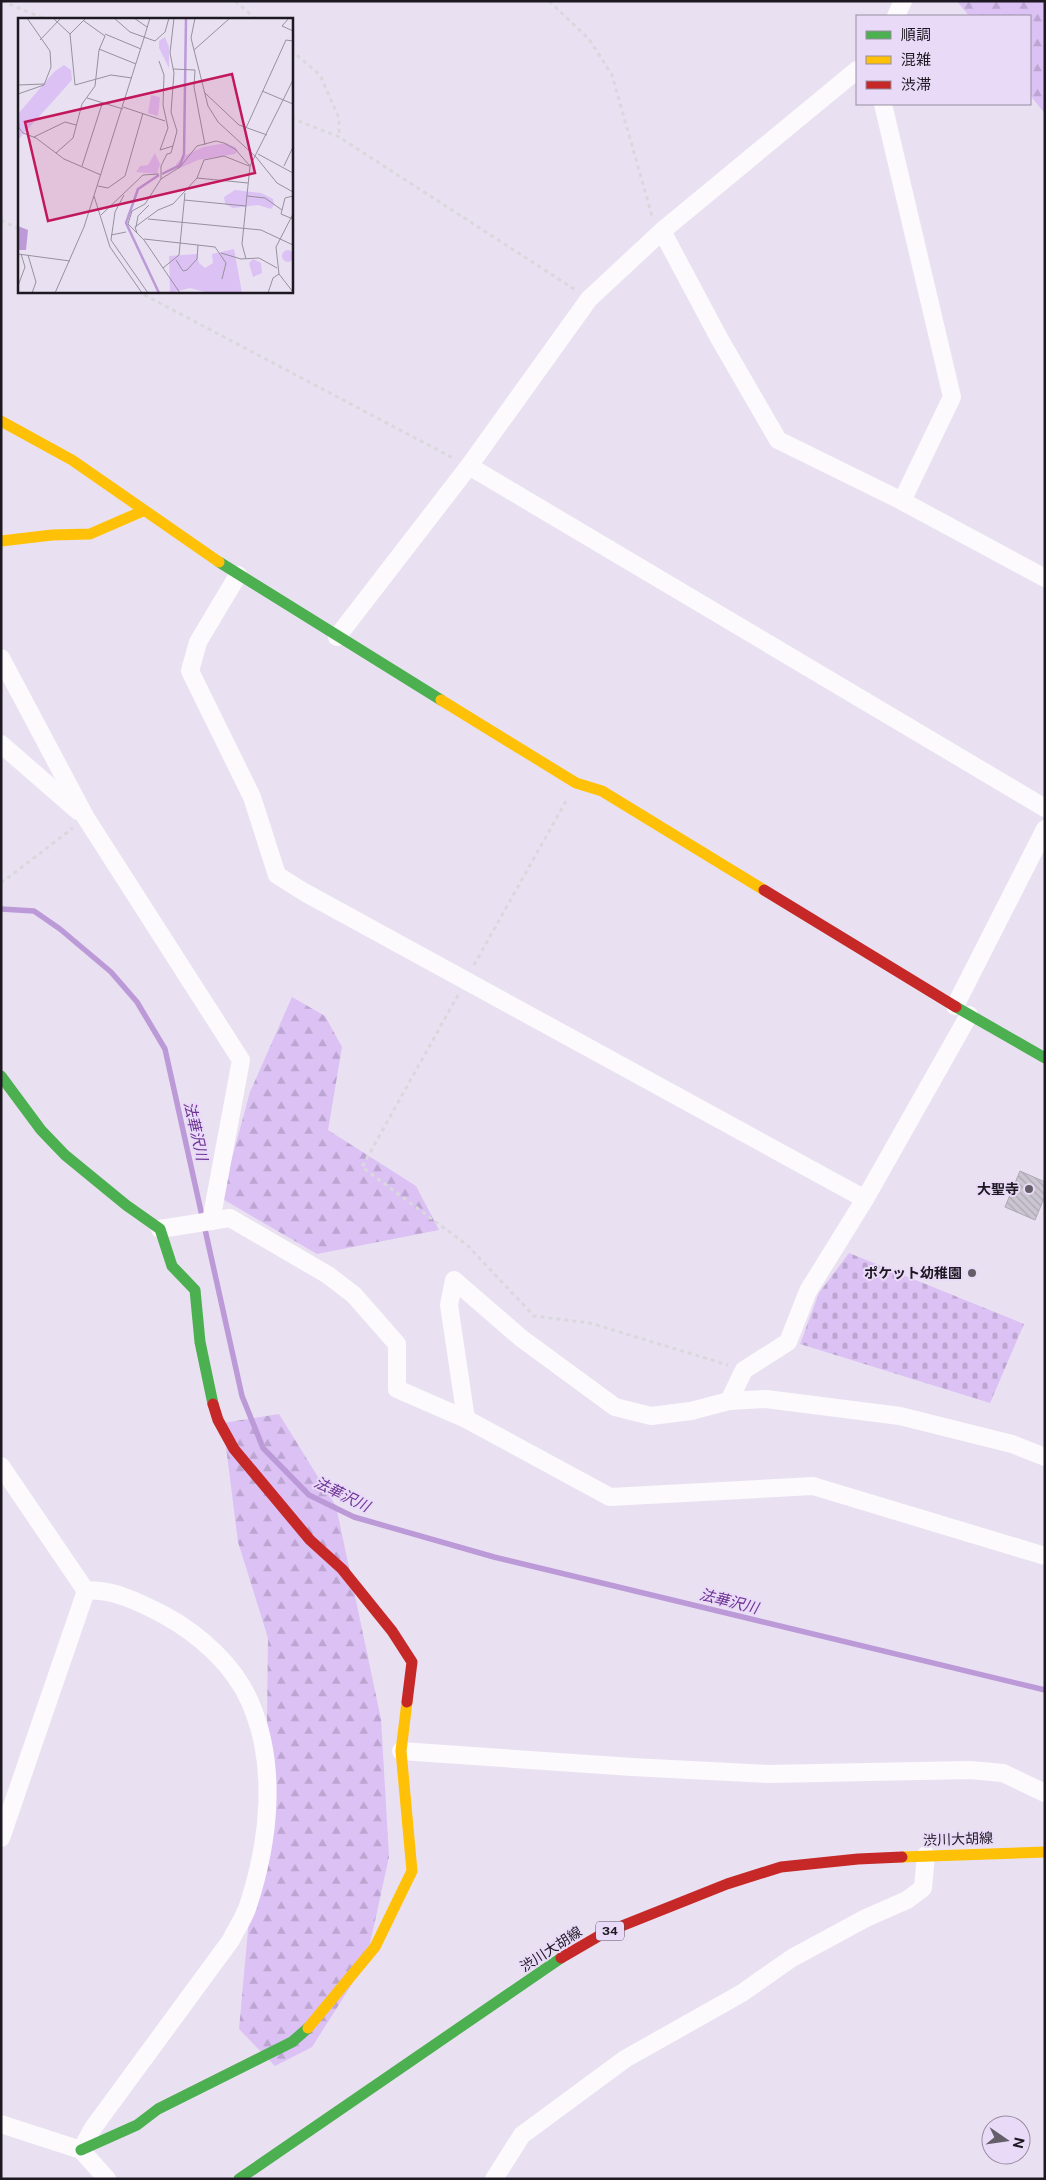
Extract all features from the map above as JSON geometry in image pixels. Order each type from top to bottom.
[{"type":"street","points":[[896,15],[903,1]]},
{"type":"street","points":[[337,637],[469,466],[589,299],[662,231],[856,71]]},
{"type":"street","points":[[883,105],[952,397],[902,500]]},
{"type":"street","points":[[662,231],[719,338],[778,440],[902,500],[1045,578]]},
{"type":"street","points":[[1,420],[72,460],[238,575],[337,637],[576,782],[602,791],[962,1011],[1045,1058]]},
{"type":"street","points":[[469,466],[1045,808]]},
{"type":"street","points":[[1,541],[52,535],[90,534],[143,511]]},
{"type":"street","points":[[238,575],[198,642],[190,671],[252,797],[277,875],[304,892],[865,1199]]},
{"type":"street","points":[[1,658],[86,818],[241,1060],[211,1221]]},
{"type":"street","points":[[1,744],[86,818]]},
{"type":"street","points":[[729,1401],[744,1370],[788,1342],[808,1291],[865,1199],[962,1011],[1045,828]]},
{"type":"street","points":[[1,1076],[40,1130],[65,1155],[126,1205],[160,1229],[172,1266],[195,1290],[200,1342],[213,1404],[218,1420],[234,1449],[310,1540],[342,1569],[392,1631],[412,1662],[401,1751],[412,1871],[400,1901],[375,1947],[313,2024],[292,2042],[158,2109],[137,2125],[80,2150]]},
{"type":"street","points":[[160,1229],[230,1218],[300,1258],[328,1275],[354,1295],[397,1344],[397,1389],[466,1419],[610,1497],[813,1486],[1045,1556]]},
{"type":"street","points":[[466,1419],[449,1305],[454,1280],[521,1338],[615,1407],[652,1416],[691,1410],[729,1401],[766,1399],[900,1416],[1012,1444],[1045,1457]]},
{"type":"street","points":[[1,1466],[86,1591]]},
{"type":"street","points":[[80,2150],[231,1940],[247,1908],[264,1843],[268,1787],[261,1737],[250,1701],[227,1665],[211,1649],[179,1623],[144,1604],[98,1590],[86,1591]]},
{"type":"street","points":[[1,1838],[86,1591]]},
{"type":"street","points":[[401,1751],[632,1768],[768,1774],[970,1770],[1003,1773],[1045,1793]]},
{"type":"street","name":"渋川大胡線","points":[[239,2179],[556,1962],[604,1933],[727,1884],[781,1867],[858,1859],[926,1855],[1045,1852]]},
{"type":"street","points":[[494,2179],[522,2136],[625,2058],[742,1992],[792,1958],[866,1918],[907,1900],[923,1888],[926,1855]]},
{"type":"street","points":[[1,2124],[80,2150],[107,2179]]},
{"type":"path","points":[[2,1],[43,18]]},
{"type":"path","points":[[236,1],[255,18]]},
{"type":"path","points":[[549,1],[589,39],[612,75],[653,219],[662,231]]},
{"type":"path","points":[[292,51],[320,75],[339,118],[339,137]]},
{"type":"path","points":[[292,118],[339,137],[589,299]]},
{"type":"path","points":[[1,220],[18,228]]},
{"type":"path","points":[[139,292],[469,466]]},
{"type":"path","points":[[472,971],[576,782]]},
{"type":"path","points":[[1,883],[86,818]]},
{"type":"path","points":[[462,988],[362,1167],[467,1245],[534,1316],[590,1323],[744,1370]]},
{"type":"green space","points":[[957,1],[1045,1],[1045,114],[1031,96],[1031,15],[968,15]]},
{"type":"green space","points":[[292,997],[325,1016],[342,1047],[328,1130],[416,1186],[439,1230],[317,1254],[221,1198],[250,1092]]},
{"type":"green space","points":[[849,1253],[1024,1324],[990,1403],[800,1344],[819,1293]]},
{"type":"green space","points":[[279,1414],[336,1506],[381,1719],[389,1857],[366,1962],[312,2047],[275,2066],[239,2029],[267,1722],[268,1638],[238,1542],[223,1423]]},
{"type":"building","name":"大聖寺","points":[[1020,1171],[1045,1182],[1045,1196],[1035,1220],[1005,1207]]},
{"type":"waterway","name":"法華沢川","points":[[1,909],[34,911],[60,929],[111,972],[137,1002],[165,1049],[242,1396],[263,1448],[309,1495],[354,1517],[494,1557],[1045,1690]]},
{"type":"traffic: fast","points":[[219,562],[441,700]]},
{"type":"traffic: fast","points":[[956,1007],[1045,1058]]},
{"type":"traffic: fast","points":[[1,1076],[41,1130],[65,1155],[126,1205],[160,1229],[172,1266],[195,1290],[200,1342],[213,1404]]},
{"type":"traffic: fast","points":[[239,2179],[561,1958]]},
{"type":"traffic: fast","points":[[81,2150],[137,2125],[158,2109],[292,2042],[308,2028]]},
{"type":"traffic: slow","points":[[1,421],[72,460],[219,562]]},
{"type":"traffic: slow","points":[[1,541],[52,535],[90,534],[143,511]]},
{"type":"traffic: slow","points":[[441,700],[576,783],[602,791],[764,890]]},
{"type":"traffic: slow","points":[[308,2028],[375,1947],[412,1871],[401,1751],[407,1702]]},
{"type":"traffic: slow","points":[[902,1857],[1045,1852]]},
{"type":"traffic: jam","points":[[764,890],[956,1007]]},
{"type":"traffic: jam","points":[[213,1404],[218,1420],[234,1449],[310,1540],[342,1569],[392,1631],[412,1662],[407,1702]]},
{"type":"traffic: jam","points":[[561,1958],[604,1933],[727,1884],[781,1867],[858,1859],[902,1857]]},
{"type":"place","name":"大聖寺","points":[[1029,1189]]},
{"type":"place","name":"ポケット幼稚園","points":[[972,1273]]}]
